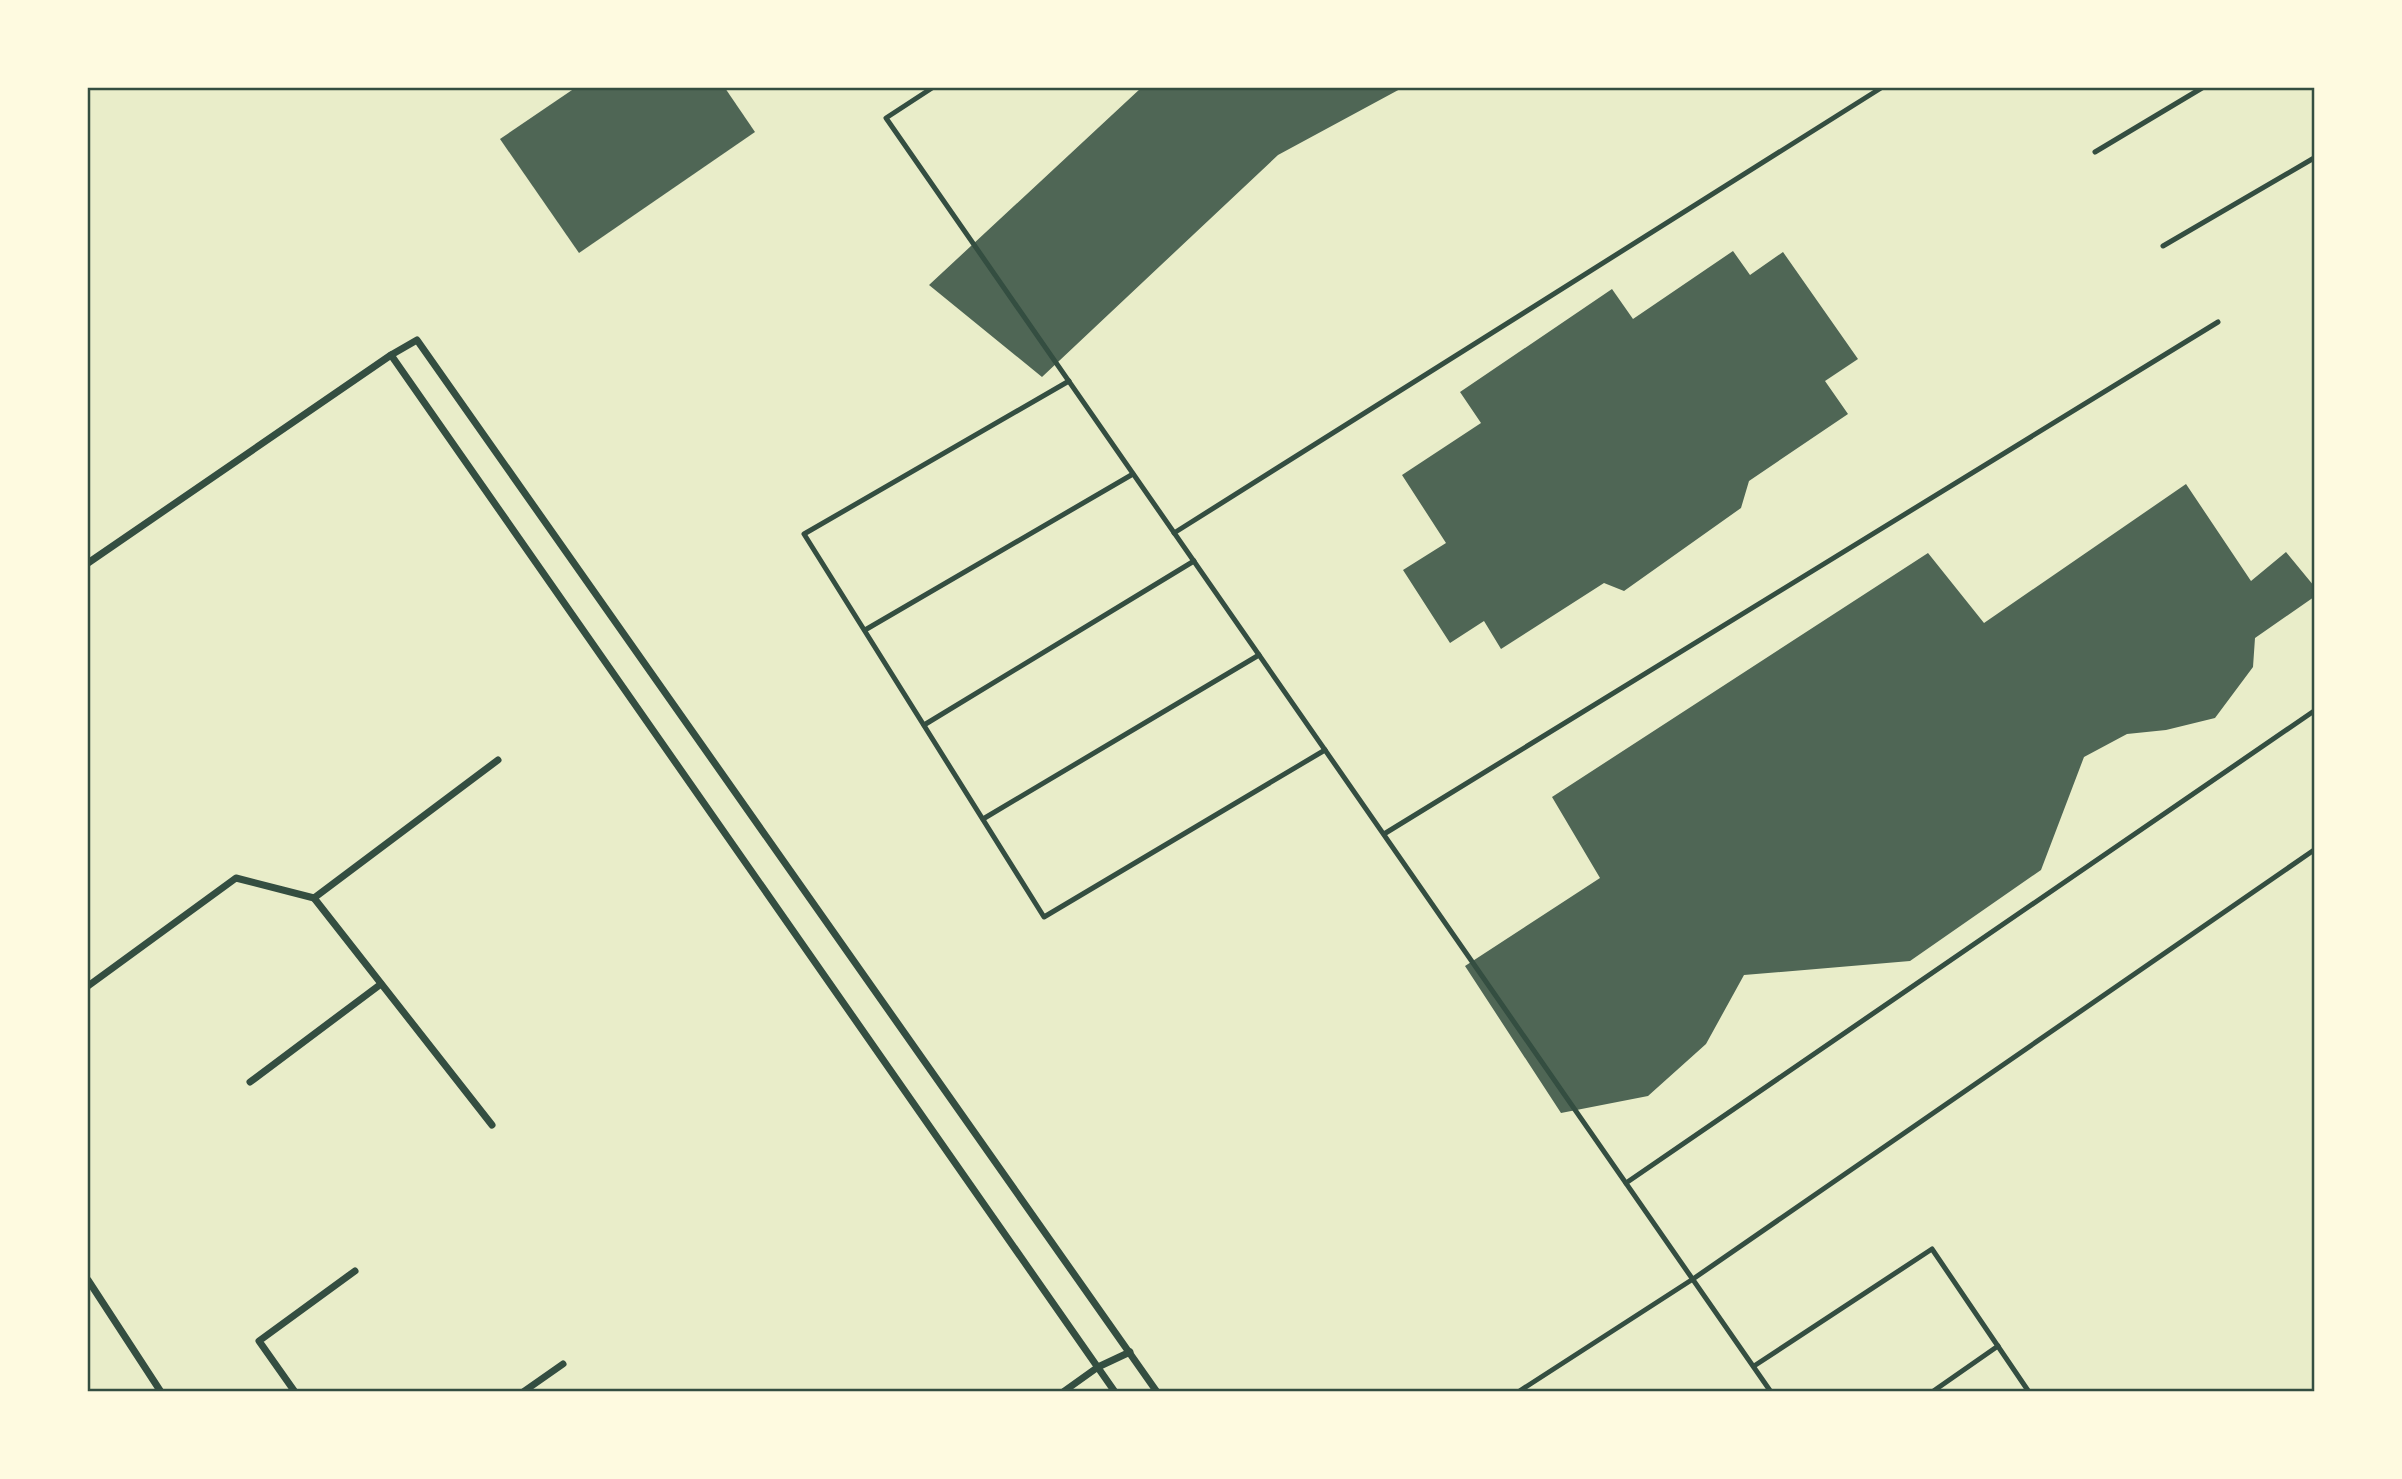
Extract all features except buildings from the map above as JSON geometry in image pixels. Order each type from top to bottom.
[{"type":"street","points":[[88,563],[391,355],[418,340],[1157,1391]]},
{"type":"street","points":[[391,355],[1115,1391]]},
{"type":"street","points":[[314,898],[498,760]]},
{"type":"street","points":[[88,986],[236,878],[314,898],[492,1125]]},
{"type":"street","points":[[250,1082],[381,984]]},
{"type":"street","points":[[295,1391],[258,1341],[355,1270]]},
{"type":"street","points":[[88,1280],[161,1391]]},
{"type":"street","points":[[1063,1391],[1098,1367],[1130,1352]]},
{"type":"street","points":[[523,1391],[563,1364]]},
{"type":"lane","points":[[932,88],[886,118],[1771,1391]]},
{"type":"lane","points":[[1174,533],[1881,88]]},
{"type":"lane","points":[[2095,152],[2202,88]]},
{"type":"lane","points":[[2163,246],[2315,158]]},
{"type":"lane","points":[[1384,834],[2218,322]]},
{"type":"lane","points":[[1069,381],[804,534],[1044,917],[1325,750]]},
{"type":"lane","points":[[865,630],[1133,474]]},
{"type":"lane","points":[[924,725],[1194,562]]},
{"type":"lane","points":[[983,819],[1259,655]]},
{"type":"lane","points":[[1626,1182],[2315,711]]},
{"type":"lane","points":[[1518,1391],[1693,1279],[2315,850]]},
{"type":"lane","points":[[1754,1366],[1933,1249],[2029,1391]]},
{"type":"lane","points":[[1932,1391],[1998,1346]]}]
